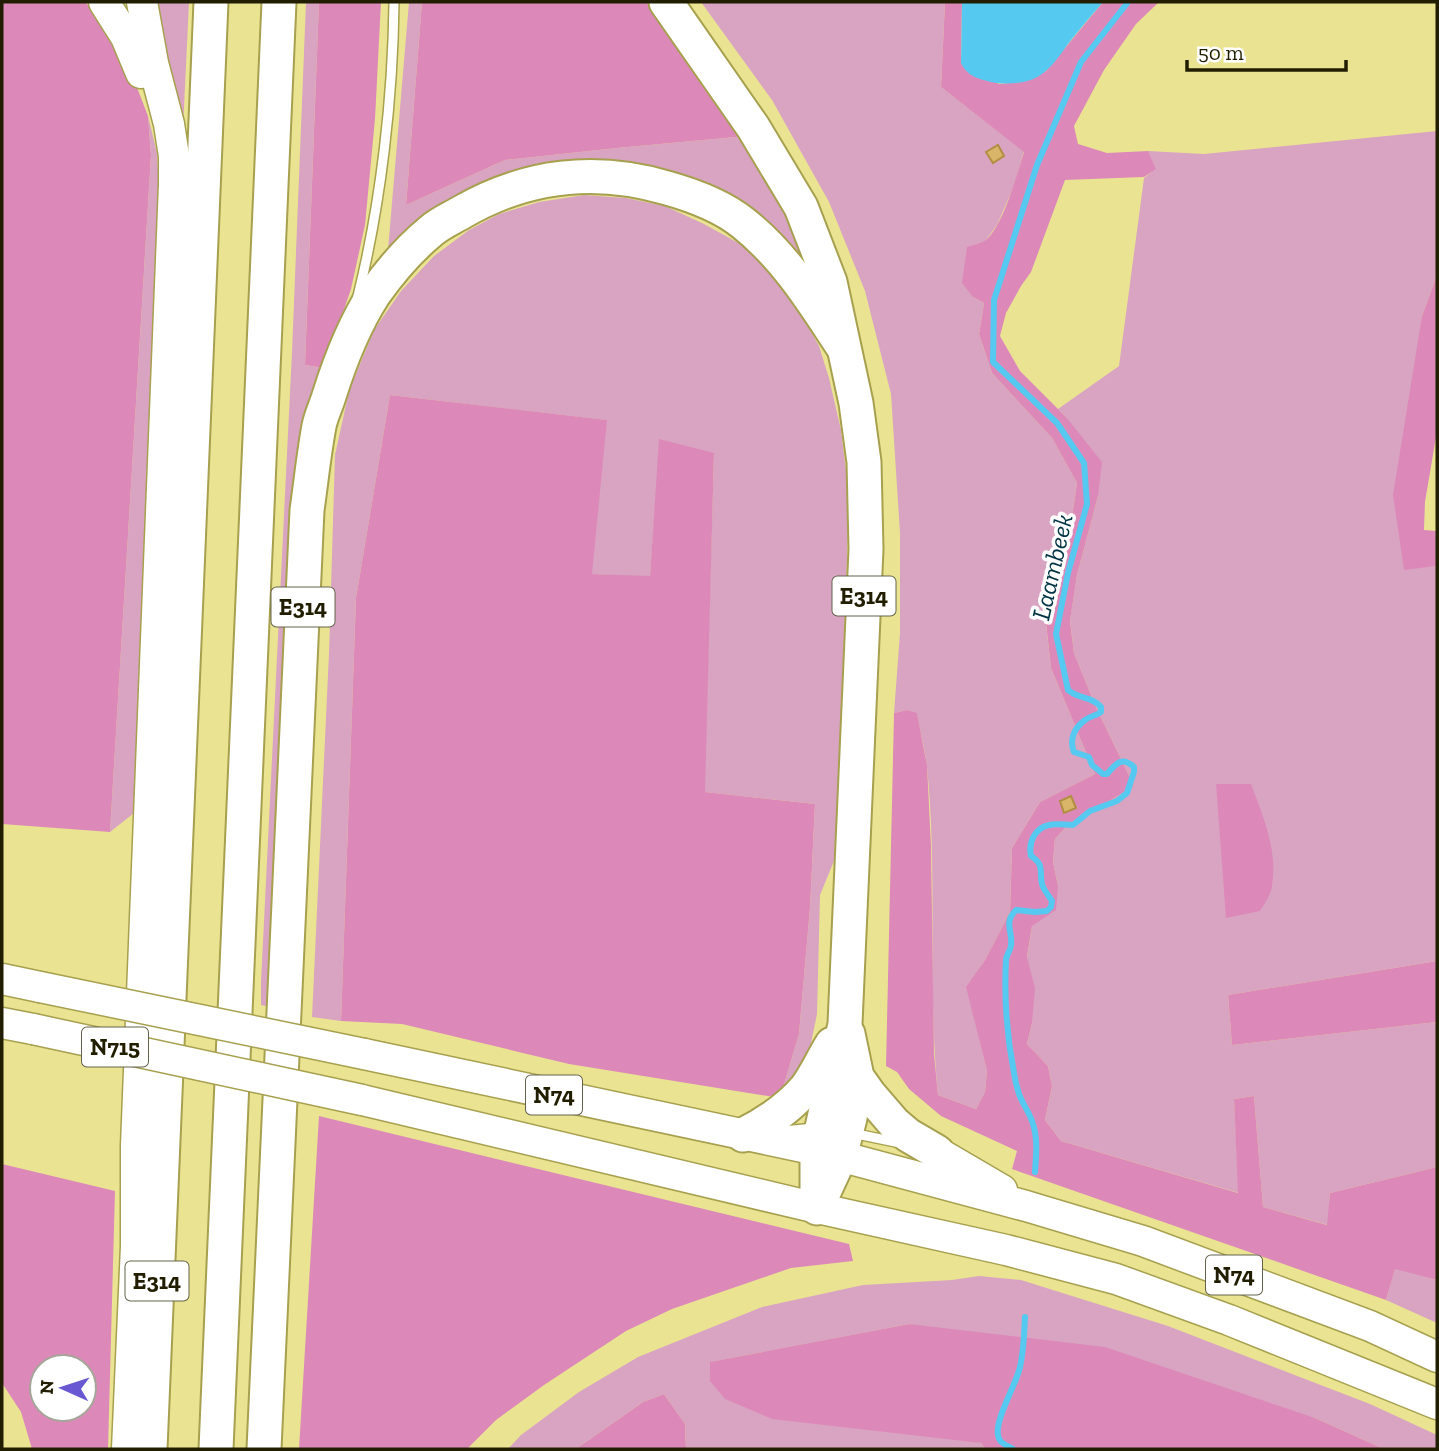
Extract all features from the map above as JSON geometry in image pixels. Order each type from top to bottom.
[{"type":"highway","name":"E314","points":[[104,2],[126,37],[137,62],[162,154],[173,215]]},
{"type":"highway","name":"E314","points":[[127,1449],[174,156],[142,2]]},
{"type":"highway","name":"E314","points":[[150,1449],[211,2]]},
{"type":"highway","name":"E314","points":[[216,1449],[279,2]]},
{"type":"highway","name":"E314","points":[[666,2],[753,127],[801,207],[830,282],[856,403],[864,462],[866,549],[845,1024],[831,1141],[817,1208]]},
{"type":"highway","name":"E314","points":[[264,1449],[307,510],[320,424],[342,355],[373,296],[400,259],[433,229],[503,191],[553,178],[603,175],[650,183],[684,193],[742,222],[781,257],[843,347]]},
{"type":"highway","name":"N715","points":[[2,979],[199,1020]]},
{"type":"highway","name":"N74","points":[[199,1020],[743,1135],[831,1141],[1168,1251],[1370,1325],[1437,1357]]},
{"type":"highway","name":"N715","points":[[2,1023],[197,1065]]},
{"type":"highway","name":"E314","points":[[845,1024],[857,1077],[869,1094],[894,1124],[937,1152]]},
{"type":"highway","name":"E314","points":[[743,1135],[777,1116],[806,1087],[845,1024]]},
{"type":"highway","name":"N74","points":[[197,1065],[362,1100],[1006,1250],[1116,1279],[1229,1320],[1437,1404]]},
{"type":"highway","name":"E314","points":[[831,1141],[857,1077]]},
{"type":"highway","name":"N74","points":[[937,1152],[1026,1206]]},
{"type":"lane","points":[[342,355],[367,260],[385,142],[394,2]]},
{"type":"lane","name":"N74","points":[[831,1141],[937,1152]]},
{"type":"shaded area","points":[[2,2],[85,2],[102,20],[126,59],[148,116],[151,155],[110,832],[2,824]]},
{"type":"shaded area","points":[[157,2],[189,2],[183,129],[163,56]]},
{"type":"shaded area","points":[[306,2],[319,2],[305,365],[324,368],[275,1008],[261,1005],[261,982]]},
{"type":"shaded area","points":[[319,2],[381,2],[375,119],[365,225],[351,289],[324,368],[305,365]]},
{"type":"shaded area","points":[[409,2],[422,2],[406,205],[505,160],[747,136],[810,251],[819,282],[620,168],[388,250]]},
{"type":"shaded area","points":[[422,2],[657,2],[747,136],[505,160],[406,205]]},
{"type":"shaded area","points":[[701,2],[945,2],[941,87],[1024,151],[1014,186],[997,225],[986,240],[973,297],[984,303],[979,334],[992,373],[1052,438],[1077,483],[1071,524],[1046,624],[1051,668],[1095,774],[1040,802],[1012,848],[1010,912],[985,960],[967,987],[987,1071],[985,1092],[976,1109],[938,1095],[933,1013],[932,848],[927,767],[917,714],[907,710],[894,713],[900,633],[900,533],[891,394],[865,291],[829,202],[772,100]]},
{"type":"shaded area","points":[[945,2],[962,2],[961,63],[999,84],[1021,82],[1046,71],[1103,2],[1159,2],[1136,24],[1104,70],[1074,126],[1078,144],[1107,153],[1148,151],[1156,169],[1144,177],[1065,180],[1031,272],[1006,313],[1000,336],[1020,371],[1066,417],[1102,462],[1098,496],[1077,575],[1070,621],[1074,653],[1095,705],[1134,786],[1065,828],[1055,839],[1053,862],[1058,886],[1056,910],[1032,926],[1027,957],[1035,988],[1027,1044],[1048,1066],[1052,1086],[1045,1120],[1061,1141],[1238,1193],[1234,1099],[1254,1096],[1263,1207],[1327,1225],[1330,1193],[1437,1167],[1437,1280],[1395,1269],[1386,1300],[1012,1169],[1017,1151],[941,1116],[909,1089],[897,1072],[886,1066],[894,713],[907,710],[917,713],[927,765],[934,1054],[938,1095],[976,1109],[985,1092],[987,1071],[966,987],[985,960],[1010,912],[1012,848],[1040,802],[1095,774],[1051,668],[1046,623],[1071,524],[1077,483],[1052,438],[992,373],[979,334],[984,303],[973,297],[962,283],[967,247],[985,240],[999,222],[1024,152],[941,87]]},
{"type":"shaded area","points":[[148,116],[157,153],[160,205],[147,581],[134,813],[110,832],[151,155]]},
{"type":"shaded area","points":[[1437,131],[1437,275],[1422,316],[1404,569],[1437,566],[1437,961],[1228,995],[1232,1045],[1437,1022],[1437,1167],[1330,1193],[1328,1225],[1263,1207],[1254,1096],[1234,1099],[1239,1193],[1061,1141],[1045,1120],[1052,1086],[1048,1066],[1027,1044],[1032,1023],[1027,958],[1032,926],[1058,886],[1053,862],[1055,839],[1065,828],[1134,786],[1095,705],[1074,653],[1070,620],[1077,575],[1098,496],[1066,417],[1058,409],[1119,366],[1144,178],[1155,169],[1148,151],[1204,154]]},
{"type":"shaded area","points":[[584,195],[626,198],[665,206],[742,245],[769,270],[798,308],[819,346],[841,430],[849,495],[834,861],[820,895],[817,1014],[809,1053],[798,1079],[780,1098],[799,1034],[810,908],[815,804],[704,792],[714,454],[660,440],[650,577],[591,574],[606,420],[390,395],[356,598],[341,1021],[312,1017],[329,653],[335,455],[349,391],[374,330],[401,291],[434,256],[469,230],[499,214],[539,202]]},
{"type":"shaded area","points":[[1437,275],[1437,431],[1425,502],[1424,530],[1437,531],[1437,566],[1404,570],[1393,495],[1422,316]]},
{"type":"shaded area","points":[[390,395],[607,420],[592,574],[650,576],[659,439],[714,453],[705,792],[815,804],[810,908],[799,1034],[780,1098],[569,1064],[402,1024],[341,1021],[356,598]]},
{"type":"shaded area","points":[[1216,784],[1251,784],[1260,809],[1271,847],[1273,873],[1270,893],[1260,911],[1226,918]]},
{"type":"shaded area","points":[[1437,961],[1437,1022],[1232,1045],[1228,995]]},
{"type":"shaded area","points":[[319,1116],[849,1244],[853,1261],[791,1268],[672,1309],[626,1331],[496,1420],[467,1449],[299,1449]]},
{"type":"shaded area","points":[[2,1164],[115,1191],[108,1449],[32,1449],[21,1412],[2,1383]]},
{"type":"shaded area","points":[[1395,1268],[1437,1280],[1437,1323],[1386,1300]]},
{"type":"shaded area","points":[[979,1276],[1021,1280],[1168,1326],[1370,1404],[1437,1435],[1437,1449],[1384,1449],[1315,1418],[909,1324],[711,1362],[710,1381],[981,1443],[985,1449],[686,1449],[685,1424],[664,1394],[643,1402],[576,1449],[508,1449],[521,1435],[579,1392],[638,1357],[762,1307],[863,1285]]},
{"type":"shaded area","points":[[909,1324],[1105,1347],[1315,1418],[1384,1449],[985,1449],[981,1443],[772,1419],[725,1399],[710,1381],[710,1362]]},
{"type":"shaded area","points":[[664,1394],[685,1424],[686,1449],[576,1449],[643,1402]]},
{"type":"water","points":[[962,2],[1103,2],[1047,70],[1034,79],[1009,84],[977,78],[963,67]]},
{"type":"building","points":[[998,145],[1004,156],[993,163],[986,152]]},
{"type":"building","points":[[1071,796],[1076,808],[1064,813],[1060,801]]},
{"type":"waterway","name":"Laambeek","points":[[1035,1172],[1035,1130],[1017,1087],[1008,1031],[1005,974],[1006,958],[1011,945],[1010,919],[1016,910],[1047,911],[1051,907],[1052,901],[1042,884],[1040,865],[1031,856],[1036,832],[1052,824],[1073,825],[1090,811],[1117,801],[1127,793],[1134,767],[1122,762],[1107,774],[1103,774],[1092,765],[1089,757],[1074,752],[1073,734],[1087,719],[1101,712],[1097,703],[1068,690],[1056,634],[1068,573],[1087,504],[1084,463],[1057,423],[993,362],[994,300],[1037,165],[1081,62],[1128,2]]},
{"type":"waterway","name":"Laambeek","points":[[1013,1449],[1000,1440],[998,1428],[1020,1367],[1025,1317]]}]
